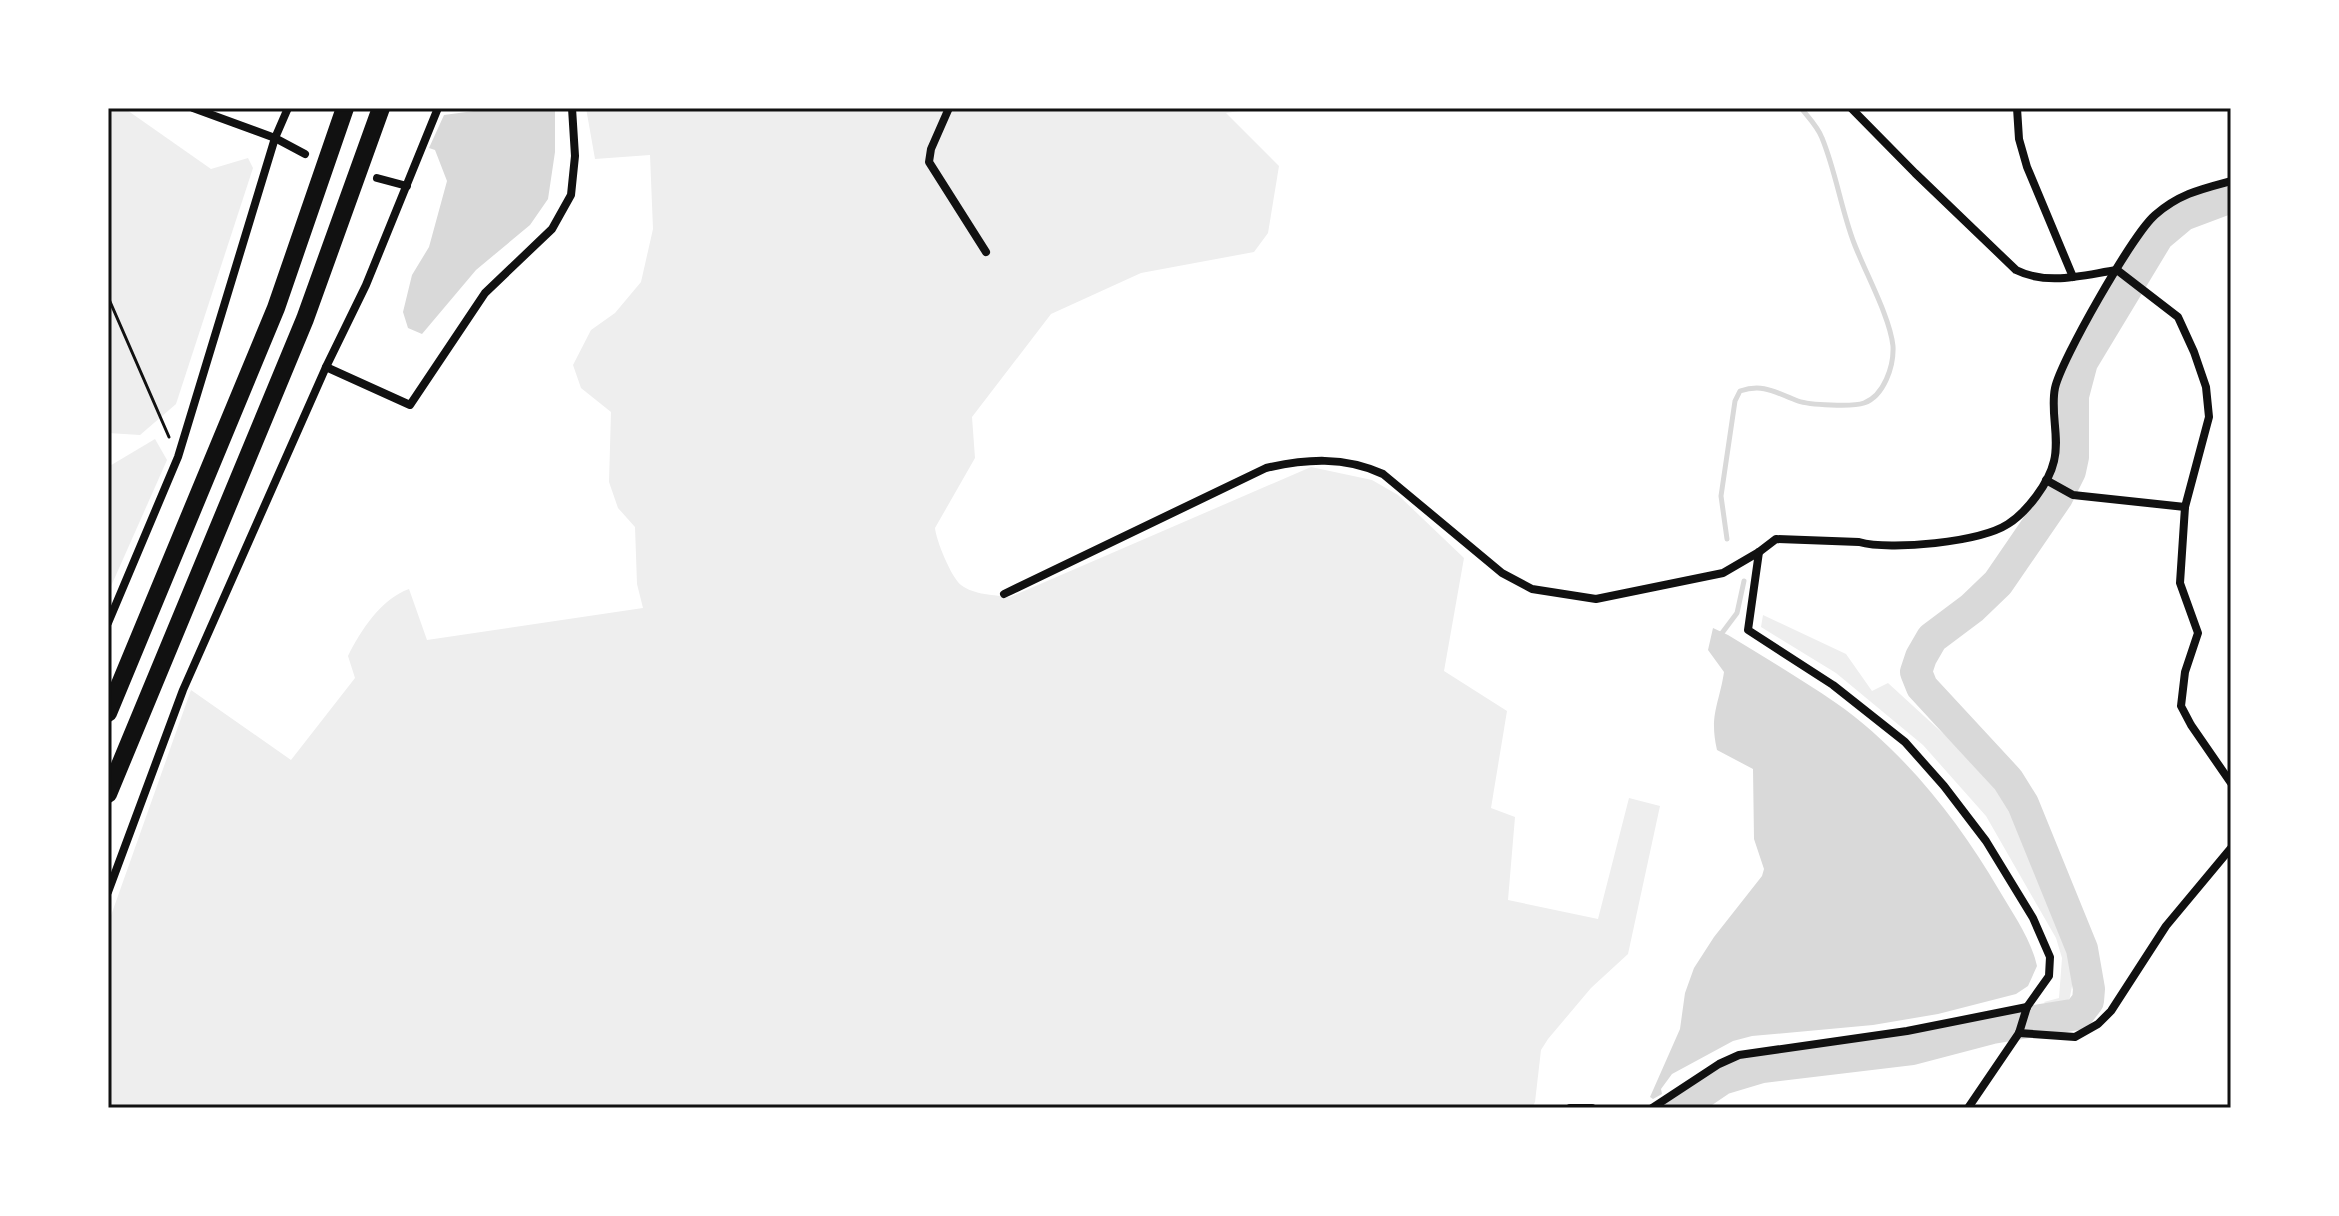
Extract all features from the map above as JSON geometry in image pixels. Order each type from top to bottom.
[{"type":"highway","points":[[108,713],[276,308],[345,108]]},
{"type":"highway","points":[[108,794],[305,319],[381,108]]},
{"type":"street","points":[[193,108],[275,138],[305,154]]},
{"type":"street","points":[[108,623],[178,457],[275,138],[288,108]]},
{"type":"street","points":[[108,892],[183,690],[326,367],[366,285],[438,108]]},
{"type":"street","points":[[326,367],[410,405],[485,293],[552,229],[559,217],[571,195],[575,156],[572,108]]},
{"type":"street","points":[[949,108],[931,149],[929,162],[986,252]]},
{"type":"street","points":[[1851,108],[2016,270],[2032,278],[2047,280],[2120,272],[2178,317],[2206,387],[2209,417],[2185,507],[2180,583],[2198,633],[2185,672],[2181,706],[2231,783]]},
{"type":"street","points":[[2017,108],[2019,139],[2027,167],[2073,277]]},
{"type":"street","points":[[377,178],[407,186]]},
{"type":"street","points":[[1004,594],[1266,468],[1302,460],[1351,463],[1383,474],[1502,573],[1532,589],[1578,598],[1596,599],[1723,573],[1776,539],[1870,545],[1917,544],[1984,533],[2007,524],[2019,515],[2050,482],[2056,442],[2055,388],[2070,352],[2120,272],[2132,243],[2153,217],[2182,195],[2231,181]]},
{"type":"street","points":[[2050,482],[2073,495],[2185,507]]},
{"type":"street","points":[[1759,552],[1748,630],[1833,685],[1905,742],[1986,841],[2033,918],[2050,957],[2051,967],[2045,985],[2027,1007],[2021,1026],[1968,1108]]},
{"type":"street","points":[[2021,1026],[2075,1037],[2098,1024],[2111,1011],[2166,926],[2231,848]]},
{"type":"street","points":[[1652,1108],[1719,1064],[1739,1055],[1907,1031],[2027,1007]]},
{"type":"street","points":[[1570,1108],[1592,1108]]},
{"type":"path","points":[[108,297],[178,457]]},
{"type":"shaded area","points":[[108,108],[124,108],[211,169],[248,158],[253,168],[176,404],[140,435],[108,433]]},
{"type":"shaded area","points":[[496,108],[555,108],[555,152],[548,199],[530,225],[476,270],[422,334],[408,328],[403,312],[412,275],[429,247],[447,181],[435,150],[429,148],[444,115]]},
{"type":"shaded area","points":[[586,108],[1260,108],[1226,113],[1279,166],[1268,233],[1254,252],[1141,273],[1051,314],[972,417],[975,458],[935,528],[936,534],[949,567],[961,585],[978,593],[1010,597],[1311,467],[1372,480],[1398,495],[1464,558],[1444,671],[1507,711],[1491,808],[1515,817],[1508,900],[1598,919],[1629,798],[1660,806],[1628,954],[1591,988],[1541,1050],[1532,1108],[108,1108],[108,924],[191,690],[291,760],[355,678],[348,656],[359,636],[389,600],[409,589],[427,640],[643,608],[637,584],[635,527],[618,508],[609,482],[611,412],[581,388],[573,365],[591,330],[615,313],[641,282],[653,229],[650,155],[595,159]]},
{"type":"shaded area","points":[[155,439],[167,460],[108,593],[108,467]]},
{"type":"shaded area","points":[[1763,615],[1846,654],[1872,691],[1888,683],[1948,738],[2002,794],[2022,826],[2073,958],[2068,1007],[2051,1010],[2044,1002],[2059,998],[2062,958],[2056,938],[1986,816],[1923,745],[1836,673],[1761,627]]},
{"type":"shaded area","points":[[1713,628],[1836,703],[1906,764],[1966,838],[2016,917],[2037,966],[2028,986],[2016,994],[1938,1014],[1873,1025],[1752,1036],[1733,1041],[1672,1074],[1661,1089],[1662,1094],[1653,1099],[1650,1097],[1680,1029],[1685,993],[1694,968],[1762,876],[1764,869],[1754,839],[1753,769],[1717,750],[1714,719],[1724,672],[1708,650]]},
{"type":"waterway","points":[[1727,539],[1721,496],[1735,401],[1740,391],[1763,389],[1798,401],[1831,405],[1864,403],[1882,387],[1892,362],[1891,334],[1854,243],[1827,151],[1818,130],[1801,108]]},
{"type":"waterway","points":[[1679,1108],[1722,1079],[1762,1067],[1912,1049],[1992,1028],[2078,1014],[2088,1001],[2082,949],[2023,804],[2008,780],[1922,687],[1916,672],[1932,638],[1972,608],[1998,583],[2057,497],[2070,471],[2073,457],[2073,396],[2082,362],[2158,236],[2183,215],[2231,197]]},
{"type":"waterway","points":[[1719,637],[1737,613],[1744,581]]}]
